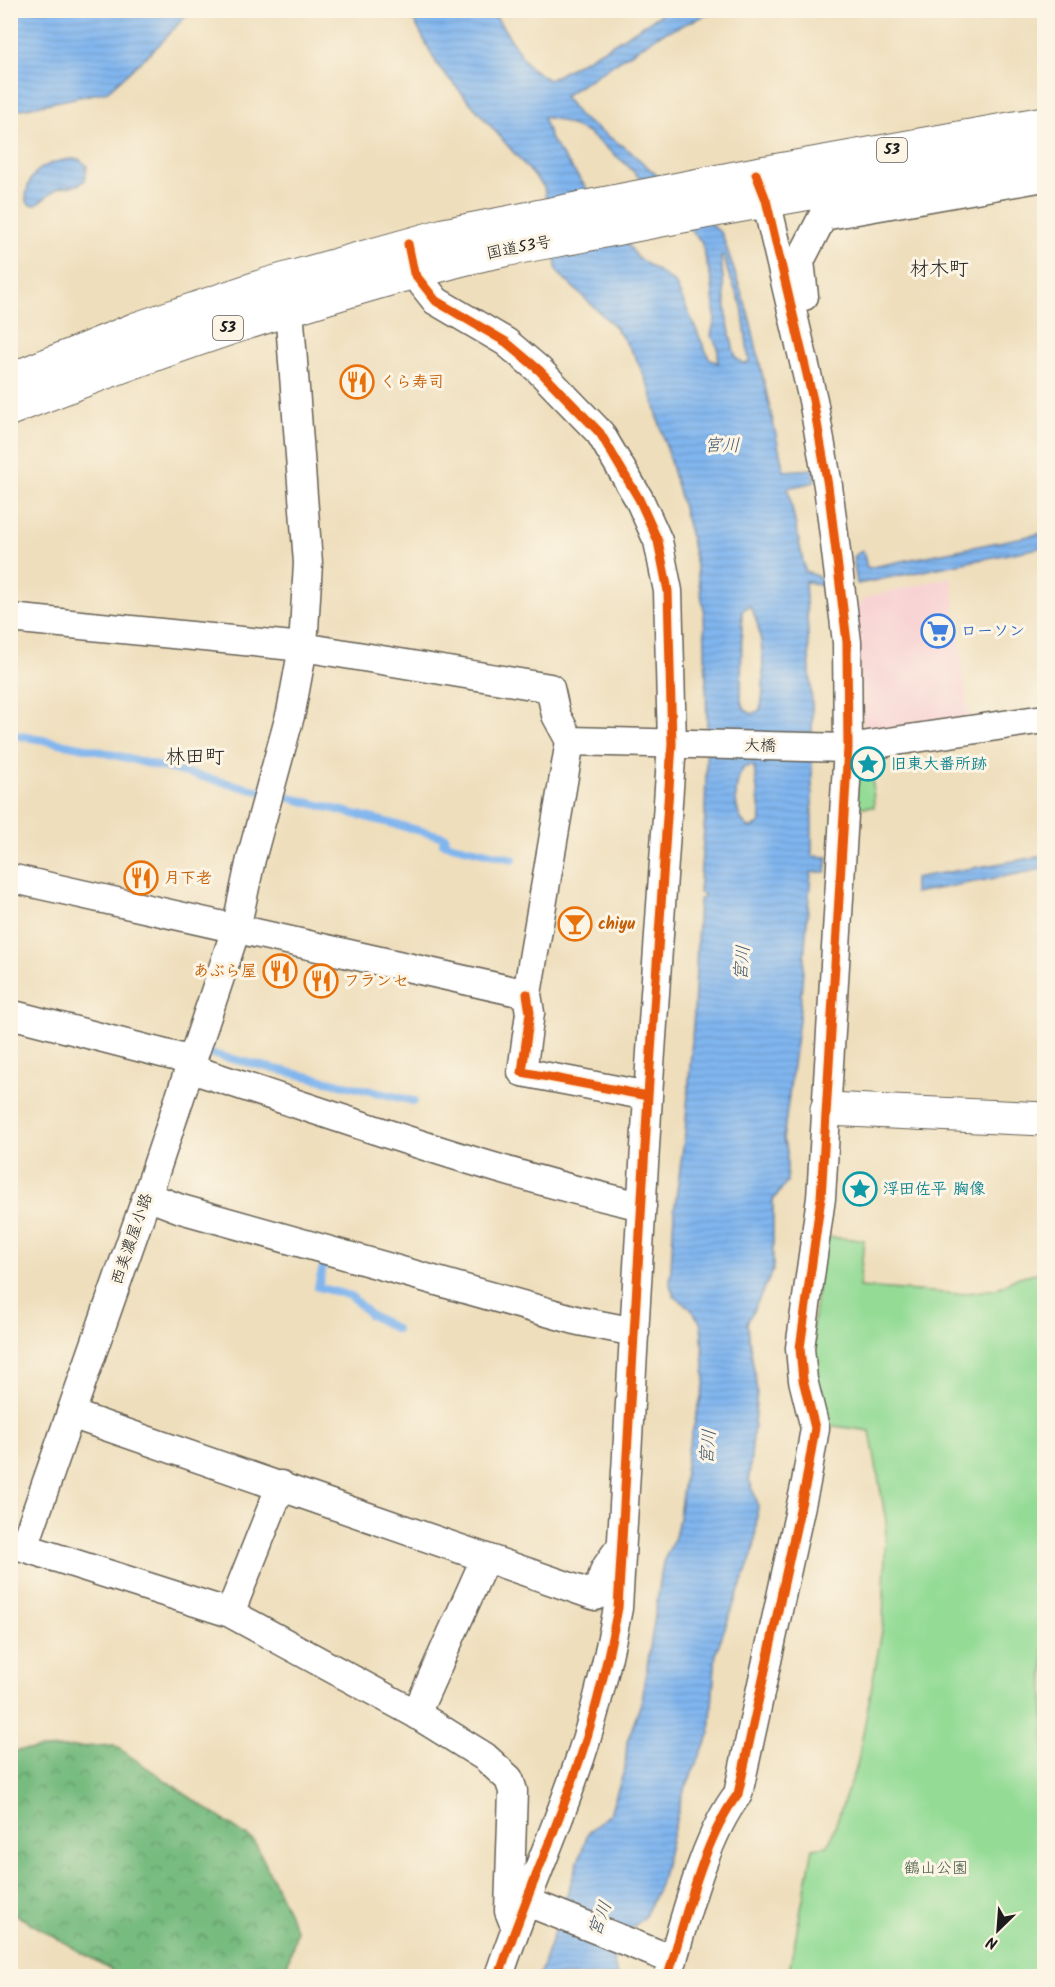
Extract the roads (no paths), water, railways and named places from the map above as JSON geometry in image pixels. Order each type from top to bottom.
[{"type":"main road","name":"国道53号","points":[[10,409],[143,357],[289,308],[411,259],[447,248],[752,189],[1044,123]]},
{"type":"main road","name":"国道53号","points":[[752,189],[1044,152]]},
{"type":"main road","name":"国道53号","points":[[10,380],[136,329],[269,284],[411,259]]},
{"type":"main road","points":[[827,1109],[1044,1119]]},
{"type":"street","points":[[813,400],[811,354],[800,261],[823,216],[1044,177]]},
{"type":"street","points":[[529,1902],[670,1965],[711,1844],[728,1807],[738,1794],[806,1482],[815,1428],[803,1380],[800,1348],[821,1198],[827,1109],[848,748],[847,642],[828,486],[813,400],[752,189]]},
{"type":"street","points":[[411,259],[436,301],[506,342],[567,397],[600,433],[639,499],[658,541],[668,591],[672,744],[648,1096],[618,1608],[603,1681],[574,1776],[529,1902],[515,1928],[499,1977]]},
{"type":"street","name":"西美濃屋小路","points":[[17,1545],[70,1414],[191,1069],[236,929],[251,859],[291,712],[303,647],[308,562],[289,308]]},
{"type":"street","points":[[10,618],[303,647],[550,688],[556,715],[570,741],[527,994],[530,1012],[522,1072],[648,1096]]},
{"type":"street","name":"大橋","points":[[570,741],[848,748],[1044,719]]},
{"type":"street","points":[[10,878],[527,994]]},
{"type":"street","points":[[10,1014],[181,1058],[191,1069],[501,1169],[576,1191],[642,1206]]},
{"type":"street","points":[[147,1196],[182,1209],[556,1315],[635,1332]]},
{"type":"street","points":[[70,1414],[281,1485],[485,1559],[596,1596],[605,1569],[620,1547]]},
{"type":"street","points":[[230,1613],[281,1485]]},
{"type":"street","points":[[17,1545],[230,1613],[416,1714],[485,1757],[509,1779],[514,1810],[509,1911],[515,1928]]},
{"type":"street","points":[[416,1714],[485,1559]]},
{"type":"water","points":[[11,10],[190,11],[161,43],[108,91],[11,111]]},
{"type":"water","name":"宮川","points":[[409,11],[492,11],[529,67],[549,80],[666,11],[716,11],[659,35],[564,96],[580,117],[630,151],[722,234],[749,315],[784,471],[814,469],[815,482],[788,488],[805,571],[828,581],[826,587],[805,581],[812,706],[812,856],[828,857],[826,872],[811,872],[799,1020],[783,1140],[787,1150],[787,1182],[773,1200],[773,1271],[747,1323],[757,1391],[749,1479],[758,1504],[754,1550],[716,1652],[710,1733],[682,1796],[660,1885],[644,1918],[623,1935],[614,1963],[617,1976],[539,1976],[588,1833],[610,1813],[625,1768],[627,1742],[642,1700],[663,1562],[675,1537],[688,1449],[705,1381],[701,1323],[690,1308],[674,1296],[670,1285],[674,1212],[685,1133],[699,899],[703,899],[704,894],[699,893],[705,817],[707,722],[704,610],[690,533],[650,389],[635,356],[615,327],[557,272],[544,187],[438,66]],"holes":[[[543,117],[559,120],[588,133],[626,164],[701,241],[712,283],[715,319],[711,335],[718,348],[718,363],[709,358],[675,283],[637,257],[551,140]],[[724,255],[728,273],[742,306],[749,361],[744,364],[736,358],[730,333],[721,256]],[[749,606],[754,614],[761,641],[762,700],[760,710],[752,714],[745,710],[741,701],[742,611]],[[754,766],[761,820],[758,825],[750,828],[740,816],[736,800],[738,782],[744,767]]]},
{"type":"water","points":[[79,159],[87,166],[85,180],[78,185],[58,188],[36,205],[30,205],[26,200],[27,190],[38,170],[52,163]]},
{"type":"water","points":[[1044,533],[1044,547],[857,584],[853,557],[863,550],[867,568]]},
{"type":"water","points":[[1044,856],[1044,869],[914,893],[914,878]]},
{"type":"waterway","points":[[10,734],[86,748],[259,791]]},
{"type":"waterway","points":[[279,795],[445,837],[443,843],[513,859]]},
{"type":"waterway","points":[[202,1052],[414,1101]]},
{"type":"waterway","points":[[326,1255],[318,1287],[351,1296],[369,1314],[396,1329]]},
{"type":"place","name":"くら寿司","points":[[357,382]]},
{"type":"place","name":"ローソン","points":[[938,631]]},
{"type":"place","name":"旧東大番所跡","points":[[868,764]]},
{"type":"place","name":"月下老","points":[[141,878]]},
{"type":"place","name":"chiyu","points":[[575,924]]},
{"type":"place","name":"あぶら屋","points":[[280,971]]},
{"type":"place","name":"フランセ","points":[[321,981]]},
{"type":"place","name":"浮田佐平 胸像","points":[[860,1189]]},
{"type":"district","name":"材木町","points":[[939,270]]},
{"type":"district","name":"林田町","points":[[195,758]]},
{"type":"park label","name":"鶴山公園","points":[[936,1868]]}]
